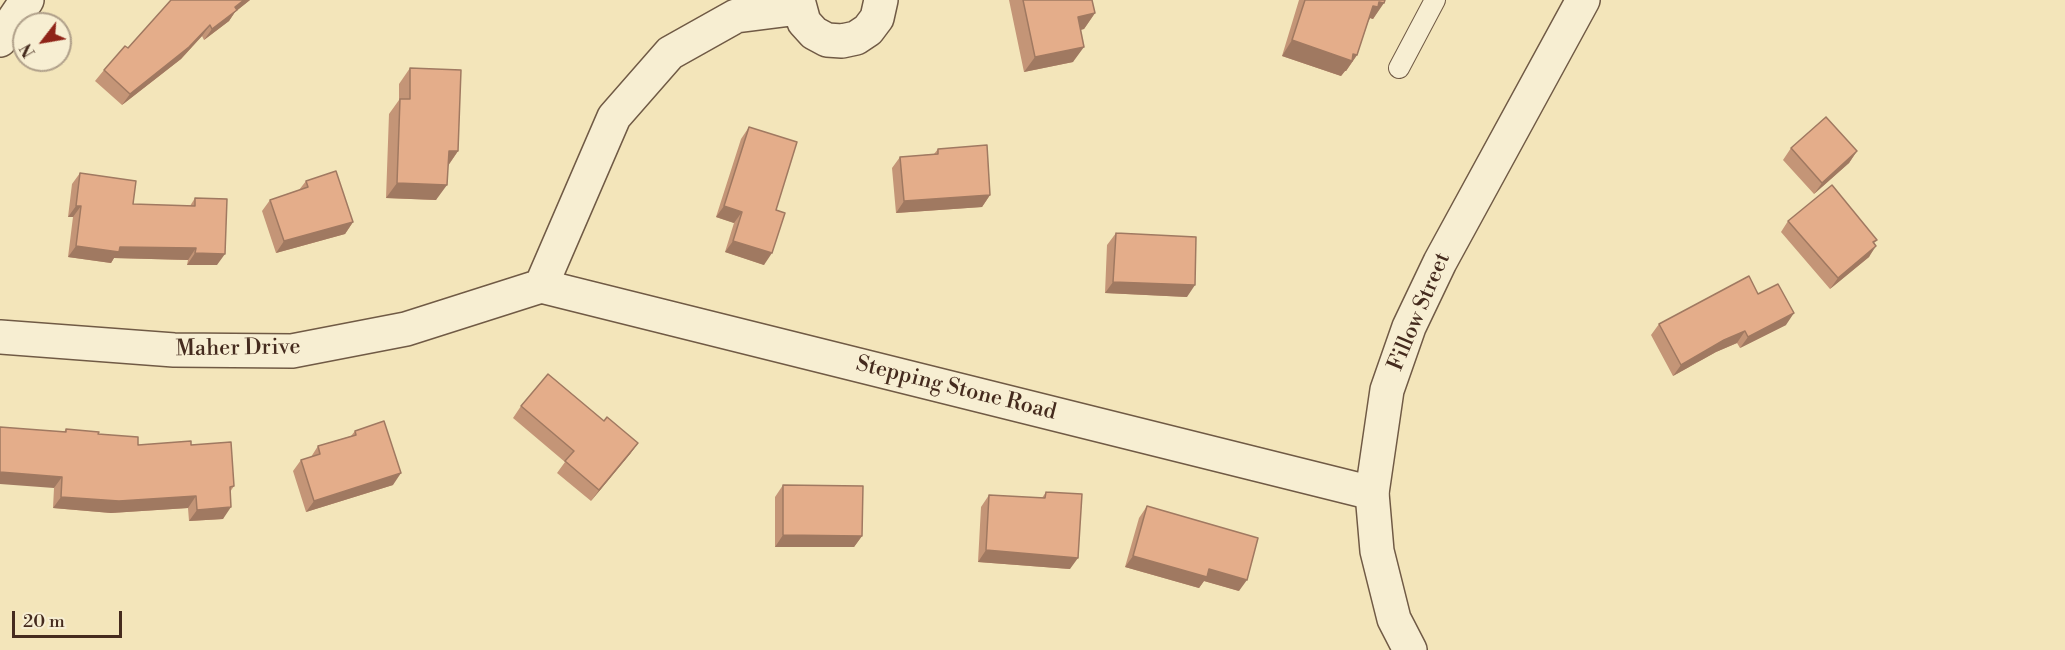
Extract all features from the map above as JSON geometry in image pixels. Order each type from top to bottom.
[{"type":"street","points":[[0,40],[27,0]]},
{"type":"street","points":[[541,286],[614,117],[670,53],[736,16],[798,4],[804,22],[814,33],[827,40],[842,41],[856,38],[868,30],[877,18],[881,0]]},
{"type":"street","name":"Fillow Street","points":[[1410,650],[1394,619],[1381,574],[1372,493],[1387,390],[1409,327],[1440,261],[1583,0]]},
{"type":"street","name":"Stepping Stone Road","points":[[541,286],[1372,493]]},
{"type":"street","name":"Maher Drive","points":[[0,337],[174,350],[292,351],[406,329],[541,286]]},
{"type":"lane","points":[[1399,68],[1436,0]]},
{"type":"building","points":[[171,0],[244,0],[235,7],[237,10],[212,29],[210,25],[189,47],[130,94],[104,70],[125,46],[128,48]]},
{"type":"building","points":[[1023,0],[1092,0],[1095,13],[1078,17],[1084,47],[1035,57]]},
{"type":"building","points":[[1305,0],[1385,0],[1384,3],[1379,2],[1378,7],[1373,6],[1357,55],[1353,54],[1352,61],[1292,40]]},
{"type":"building","points":[[410,68],[461,70],[458,151],[449,151],[447,185],[397,183],[400,99],[410,99]]},
{"type":"building","points":[[1826,117],[1857,151],[1822,183],[1791,148]]},
{"type":"building","points":[[749,127],[797,142],[776,210],[785,213],[772,253],[733,241],[742,212],[724,206]]},
{"type":"building","points":[[987,145],[990,195],[904,201],[900,157],[938,154],[938,149]]},
{"type":"building","points":[[336,171],[353,222],[284,241],[270,200],[308,187],[306,181]]},
{"type":"building","points":[[80,173],[136,181],[133,204],[195,206],[195,198],[227,199],[225,254],[195,253],[196,248],[120,247],[119,252],[76,246],[81,206],[76,206]]},
{"type":"building","points":[[1832,185],[1877,240],[1873,242],[1876,246],[1838,278],[1788,221]]},
{"type":"building","points":[[1116,233],[1196,237],[1195,285],[1113,282]]},
{"type":"building","points":[[1749,276],[1758,294],[1778,284],[1794,313],[1748,337],[1745,331],[1724,340],[1681,365],[1659,324]]},
{"type":"building","points":[[548,374],[604,421],[607,417],[638,443],[599,490],[565,461],[574,451],[521,406]]},
{"type":"building","points":[[384,421],[401,473],[314,501],[301,460],[320,454],[318,446],[356,435],[355,431]]},
{"type":"building","points":[[0,427],[66,432],[66,429],[138,437],[138,445],[191,441],[191,445],[231,442],[234,486],[230,487],[231,507],[197,510],[196,496],[119,501],[61,497],[62,477],[0,472]]},
{"type":"building","points":[[783,485],[863,486],[862,536],[783,535]]},
{"type":"building","points":[[1046,492],[1082,494],[1078,558],[986,550],[989,495],[1045,498]]},
{"type":"building","points":[[1147,506],[1258,538],[1247,580],[1209,569],[1207,577],[1133,556]]}]
